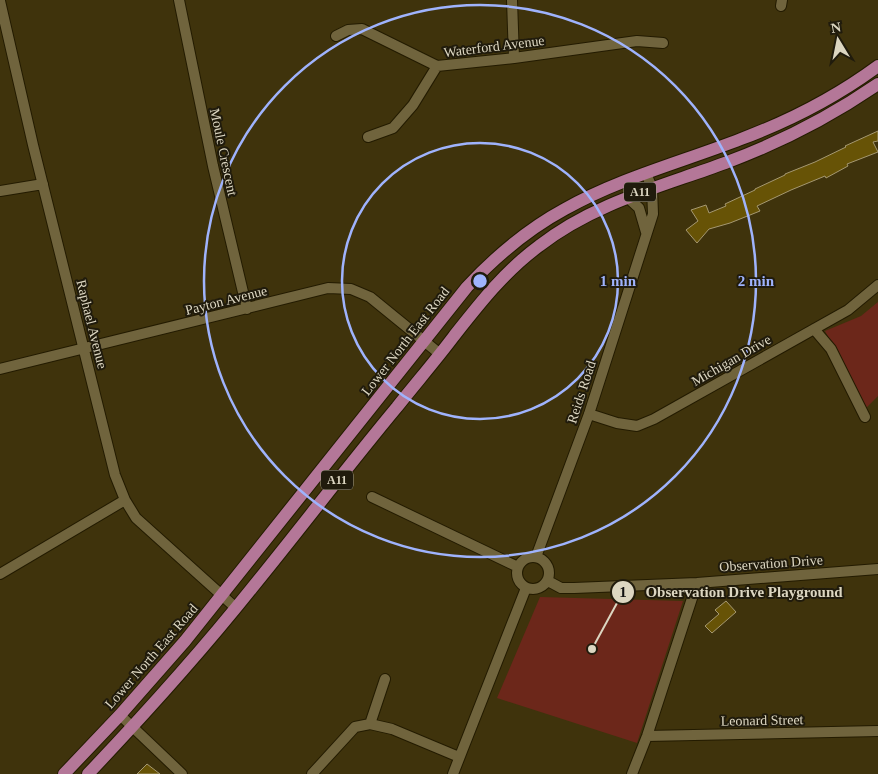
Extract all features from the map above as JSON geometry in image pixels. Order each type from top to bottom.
[{"type":"main road","name":"Lower North East Road","points":[[64,774],[186,641],[478,275],[527,233],[576,202],[646,173],[743,139],[776,125],[824,101],[878,66]]},
{"type":"main road","name":"A11","points":[[88,774],[171,685],[236,608],[341,475],[497,284],[529,253],[548,238],[580,219],[627,197],[722,164],[778,141],[839,109],[878,84]]},
{"type":"street","name":"Moule Crescent","points":[[179,0],[212,166],[248,309]]},
{"type":"street","points":[[512,0],[514,58]]},
{"type":"street","name":"Raphael Avenue","points":[[0,2],[115,475],[125,500],[136,518],[236,608]]},
{"type":"street","name":"Waterford Avenue","points":[[336,36],[348,30],[362,29],[437,66],[514,58],[637,41],[663,43]]},
{"type":"street","points":[[368,137],[393,128],[413,105],[437,66]]},
{"type":"street","name":"Reids Road","points":[[536,557],[589,414],[653,214],[652,188],[646,173]]},
{"type":"street","points":[[0,191],[43,184]]},
{"type":"street","points":[[627,197],[639,208],[647,233]]},
{"type":"street","name":"Michigan Drive","points":[[589,414],[617,423],[637,426],[654,420],[848,310],[878,286]]},
{"type":"street","name":"Payton Avenue","points":[[0,369],[85,350],[328,288],[351,289],[370,297],[440,354]]},
{"type":"street","points":[[814,329],[831,349],[865,417]]},
{"type":"street","points":[[372,497],[518,567]]},
{"type":"street","points":[[0,574],[125,500]]},
{"type":"street","points":[[536,557],[546,562],[550,573],[548,581],[539,589],[526,588],[521,585],[518,578],[518,567],[523,560],[536,557]]},
{"type":"street","name":"Observation Drive","points":[[548,581],[561,588],[574,588],[697,583],[878,569]]},
{"type":"street","points":[[632,774],[647,736],[697,583]]},
{"type":"street","points":[[453,774],[526,588]]},
{"type":"street","points":[[370,724],[385,679]]},
{"type":"street","points":[[120,715],[182,774]]},
{"type":"street","points":[[312,774],[355,726],[370,724],[392,729],[459,757]]},
{"type":"street","name":"Leonard Street","points":[[647,736],[878,731]]},
{"type":"shaded area","points":[[878,302],[878,396],[866,408],[825,331],[861,316]]},
{"type":"shaded area","points":[[540,597],[683,601],[637,743],[497,698]]},
{"type":"building","points":[[878,131],[878,141],[873,142],[878,152],[847,164],[848,166],[826,178],[825,176],[757,206],[760,211],[709,229],[697,243],[686,230],[698,221],[691,210],[706,205],[709,213],[726,206],[725,204],[785,174],[815,162]]},
{"type":"building","points":[[726,601],[736,612],[712,633],[705,626],[719,614],[715,610]]},
{"type":"building","points":[[147,764],[160,774],[137,774]]},
{"type":"place","name":"Observation Drive Playground","points":[[592,649]]}]
